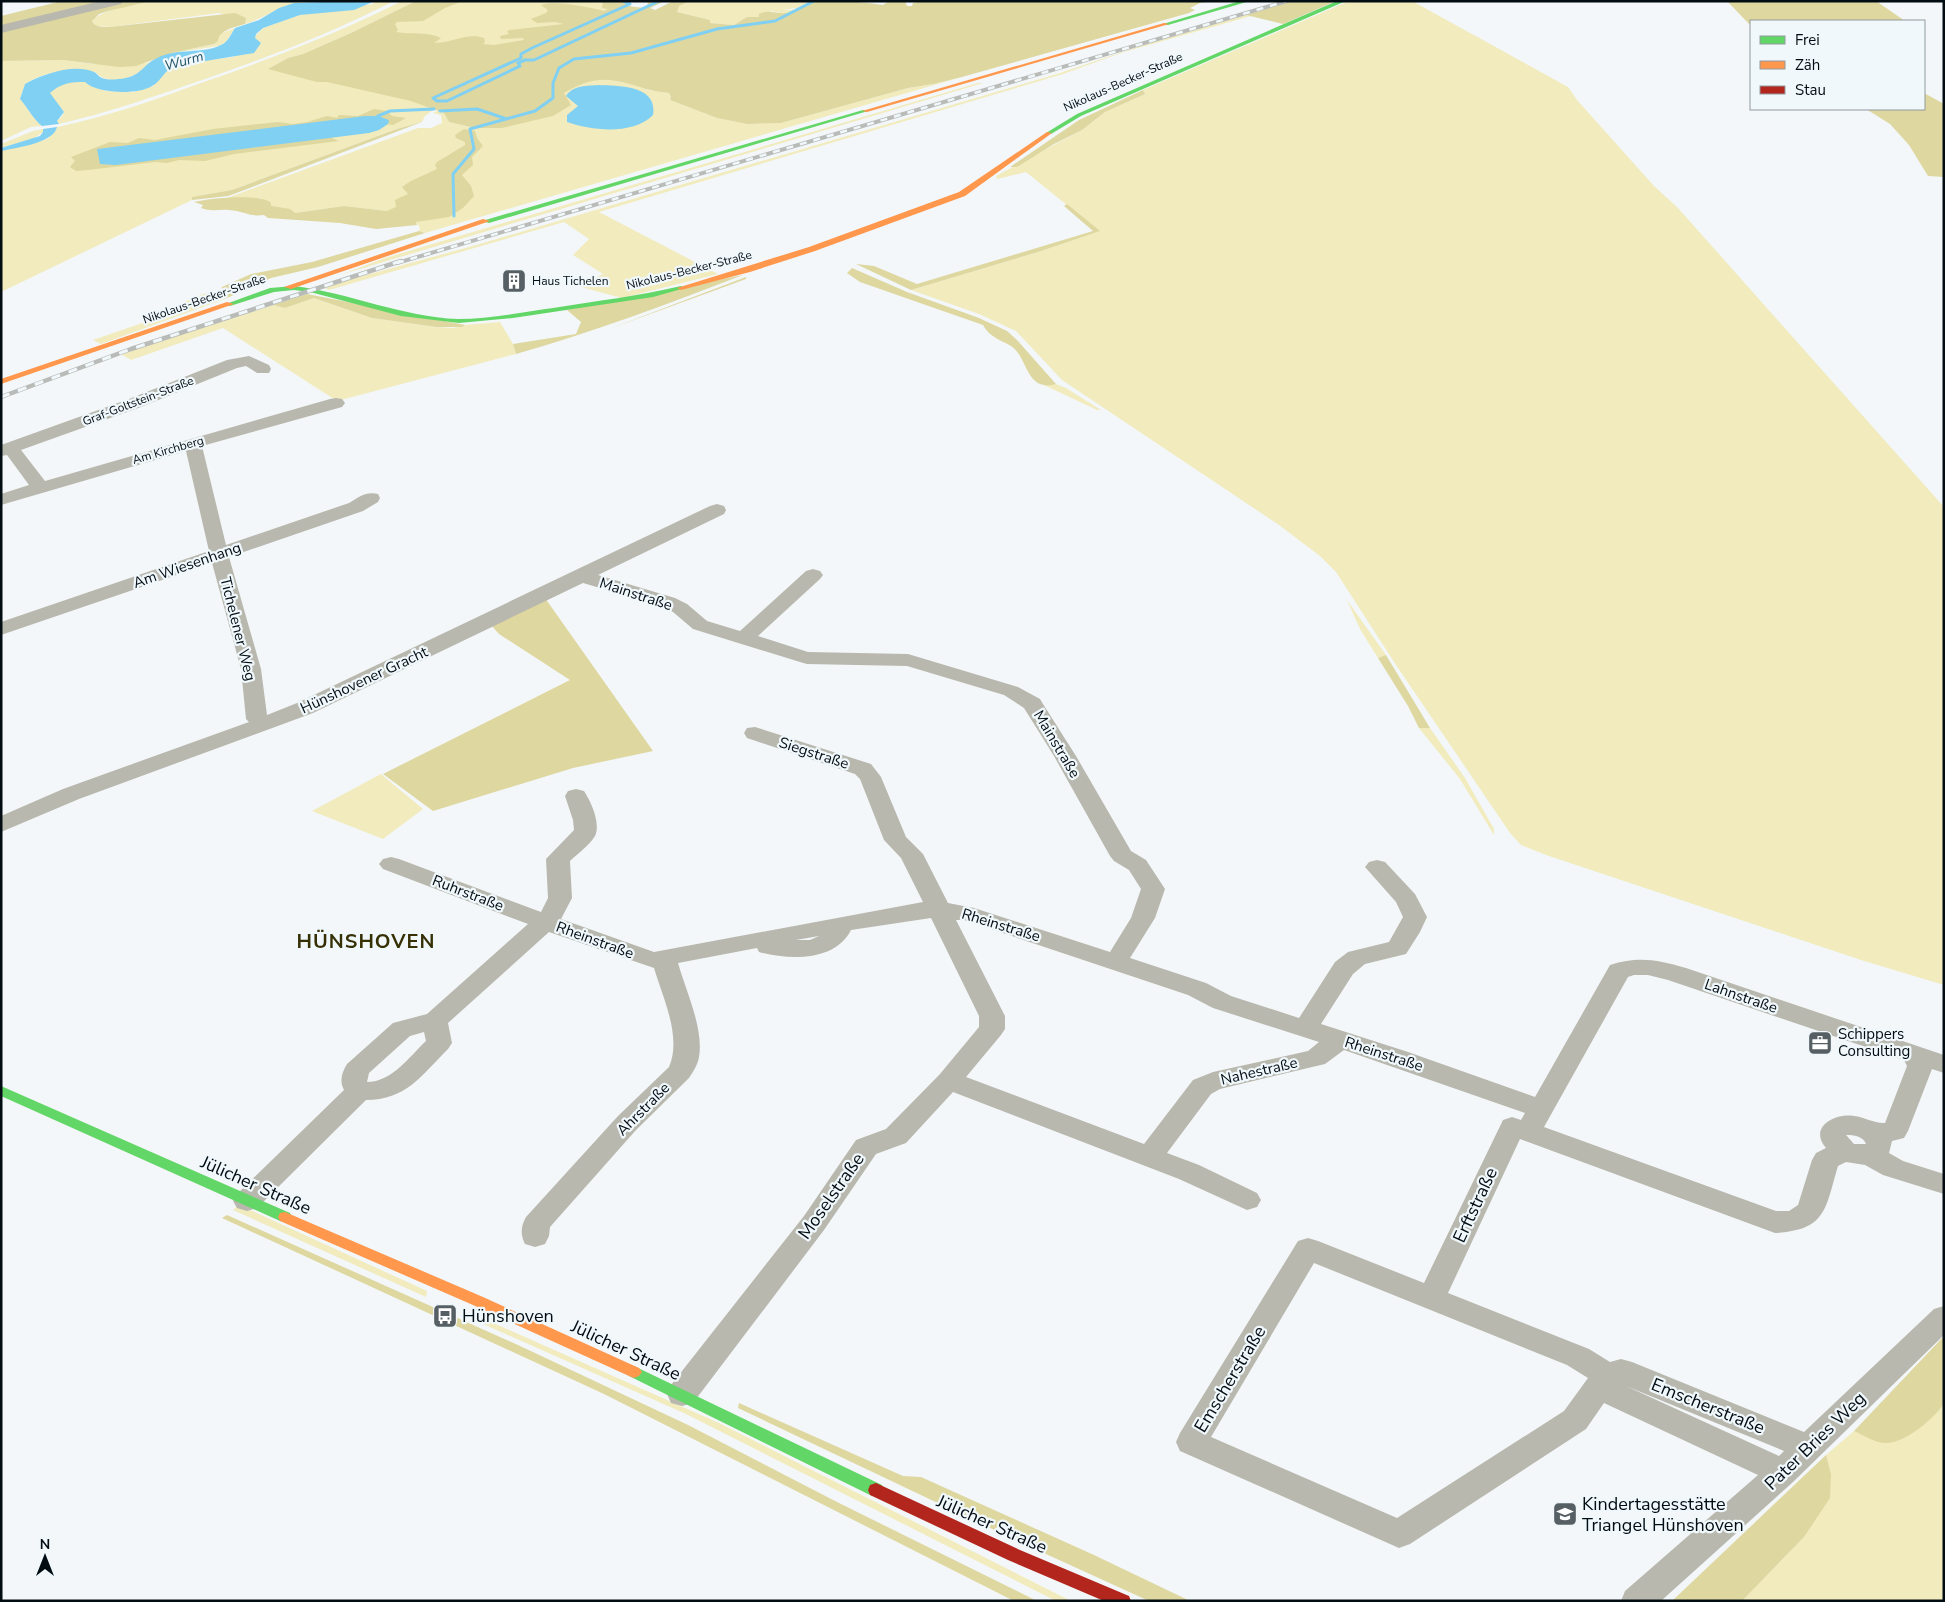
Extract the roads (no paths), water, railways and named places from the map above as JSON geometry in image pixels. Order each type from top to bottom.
[{"type":"main road","points":[[285,288],[413,244],[519,211],[1246,1]]},
{"type":"main road","name":"Nikolaus-Becker-Straße","points":[[1,382],[273,290],[285,288],[310,290],[417,317],[459,321],[623,301],[680,288],[812,249],[962,194],[1055,129],[1079,115],[1343,1]]},
{"type":"main road","name":"Jülicher Straße","points":[[1,1091],[254,1194],[478,1301],[682,1394],[880,1492],[1014,1555],[1123,1601]]},
{"type":"street","points":[[1,29],[117,1]]},
{"type":"street","name":"Graf-Goltstein-Straße","points":[[40,487],[6,450],[135,403],[233,364],[249,361],[263,369]]},
{"type":"street","name":"Am Kirchberg","points":[[1,500],[40,487],[336,403]]},
{"type":"street","name":"Tichelener Weg","points":[[193,444],[219,555],[251,669],[257,719],[262,726]]},
{"type":"street","name":"Am Wiesenhang","points":[[1,629],[356,507],[371,498]]},
{"type":"street","name":"Hünshovener Gracht","points":[[1,825],[71,794],[262,726],[318,702],[717,510]]},
{"type":"street","points":[[744,638],[813,575]]},
{"type":"street","name":"Mainstraße","points":[[580,576],[668,602],[680,608],[700,624],[806,658],[908,660],[1011,691],[1032,704],[1065,756],[1122,856],[1138,865],[1153,889],[1151,901],[1143,919],[1116,961]]},
{"type":"street","name":"Siegstraße","points":[[755,733],[863,769],[870,776],[896,840],[911,854],[938,910]]},
{"type":"street","points":[[545,922],[555,912],[562,898],[558,858],[584,834],[585,830],[586,820],[576,796]]},
{"type":"street","name":"Ruhrstraße","points":[[392,864],[545,922]]},
{"type":"street","points":[[1305,1029],[1344,968],[1357,958],[1396,948],[1408,932],[1415,917],[1407,899],[1377,867]]},
{"type":"street","name":"Rheinstraße","points":[[359,1092],[354,1084],[356,1070],[402,1029],[436,1021],[545,922],[652,960],[760,940],[766,946],[788,949],[815,946],[831,940],[839,931],[841,924],[922,910],[938,910],[966,913],[1116,961],[1197,989],[1222,1002],[1399,1058],[1534,1121],[1775,1222],[1795,1221],[1810,1211],[1826,1160],[1844,1150],[1833,1139],[1833,1132],[1836,1128],[1851,1123],[1868,1129],[1873,1145],[1893,1168],[1944,1184]]},
{"type":"street","name":"Moselstraße","points":[[682,1394],[814,1223],[866,1147],[896,1136],[950,1080],[992,1029],[992,1016],[938,910]]},
{"type":"street","name":"Ahrstraße","points":[[535,1236],[536,1224],[627,1123],[680,1072],[686,1058],[686,1032],[664,959]]},
{"type":"street","name":"Lahnstraße","points":[[1534,1121],[1619,971],[1632,966],[1663,970],[1944,1064]]},
{"type":"street","points":[[254,1194],[359,1092],[379,1091],[396,1085],[438,1043],[436,1021]]},
{"type":"street","name":"Nahestraße","points":[[1149,1157],[1202,1087],[1213,1082],[1316,1058],[1339,1040]]},
{"type":"street","points":[[1873,1145],[1896,1130],[1920,1066],[1913,1054]]},
{"type":"street","points":[[950,1080],[1189,1172],[1247,1200]]},
{"type":"street","name":"Erftstraße","points":[[1432,1298],[1512,1127],[1534,1121]]},
{"type":"street","name":"Emscherstraße","points":[[1782,1473],[1613,1394],[1607,1375],[1578,1357],[1308,1249],[1192,1442],[1399,1534],[1575,1420],[1607,1375],[1621,1371],[1808,1448]]},
{"type":"street","name":"Pater Bries Weg","points":[[1637,1601],[1782,1473],[1944,1317]]},
{"type":"water","name":"Wurm","points":[[375,1],[354,10],[300,15],[263,28],[256,34],[255,38],[261,43],[254,53],[175,66],[167,71],[155,84],[146,89],[118,92],[99,89],[85,82],[62,85],[50,93],[64,112],[57,121],[59,124],[42,126],[20,99],[25,84],[49,73],[78,69],[94,72],[100,77],[107,79],[126,78],[136,74],[152,61],[165,55],[214,48],[221,45],[235,28],[259,20],[279,8],[294,3]]},
{"type":"water","points":[[599,85],[626,87],[643,93],[653,105],[653,115],[635,126],[612,129],[589,128],[567,122],[567,115],[578,106],[566,96],[569,92],[581,87]]},
{"type":"water","points":[[365,116],[378,116],[389,120],[388,124],[379,130],[369,133],[116,165],[100,164],[97,149]]},
{"type":"water","points":[[57,127],[54,133],[42,141],[1,151],[1,148],[40,136],[43,129]]},
{"type":"waterway","points":[[623,1],[630,4],[532,48],[521,54],[521,58],[433,98],[437,101],[447,101],[520,66],[518,63],[525,60],[534,60],[659,1]]},
{"type":"waterway","points":[[454,216],[453,174],[474,149],[470,129],[535,111],[553,98],[553,83],[559,68],[574,59],[631,53],[717,29],[775,21],[814,1]]},
{"type":"waterway","points":[[378,116],[390,111],[434,109]]},
{"type":"waterway","points":[[440,111],[477,109],[504,118]]},
{"type":"railway","points":[[397,263],[1287,1]]},
{"type":"railway","points":[[1,397],[131,349],[401,261]]},
{"type":"place","name":"Haus Tichelen","points":[[514,281]]},
{"type":"place","name":"Schippers Consulting","points":[[1820,1043]]},
{"type":"place","name":"Hünshoven","points":[[445,1316]]},
{"type":"place","name":"Kindertagesstätte Triangel Hünshoven","points":[[1565,1514]]},
{"type":"district","name":"HÜNSHOVEN","points":[[366,941]]}]
